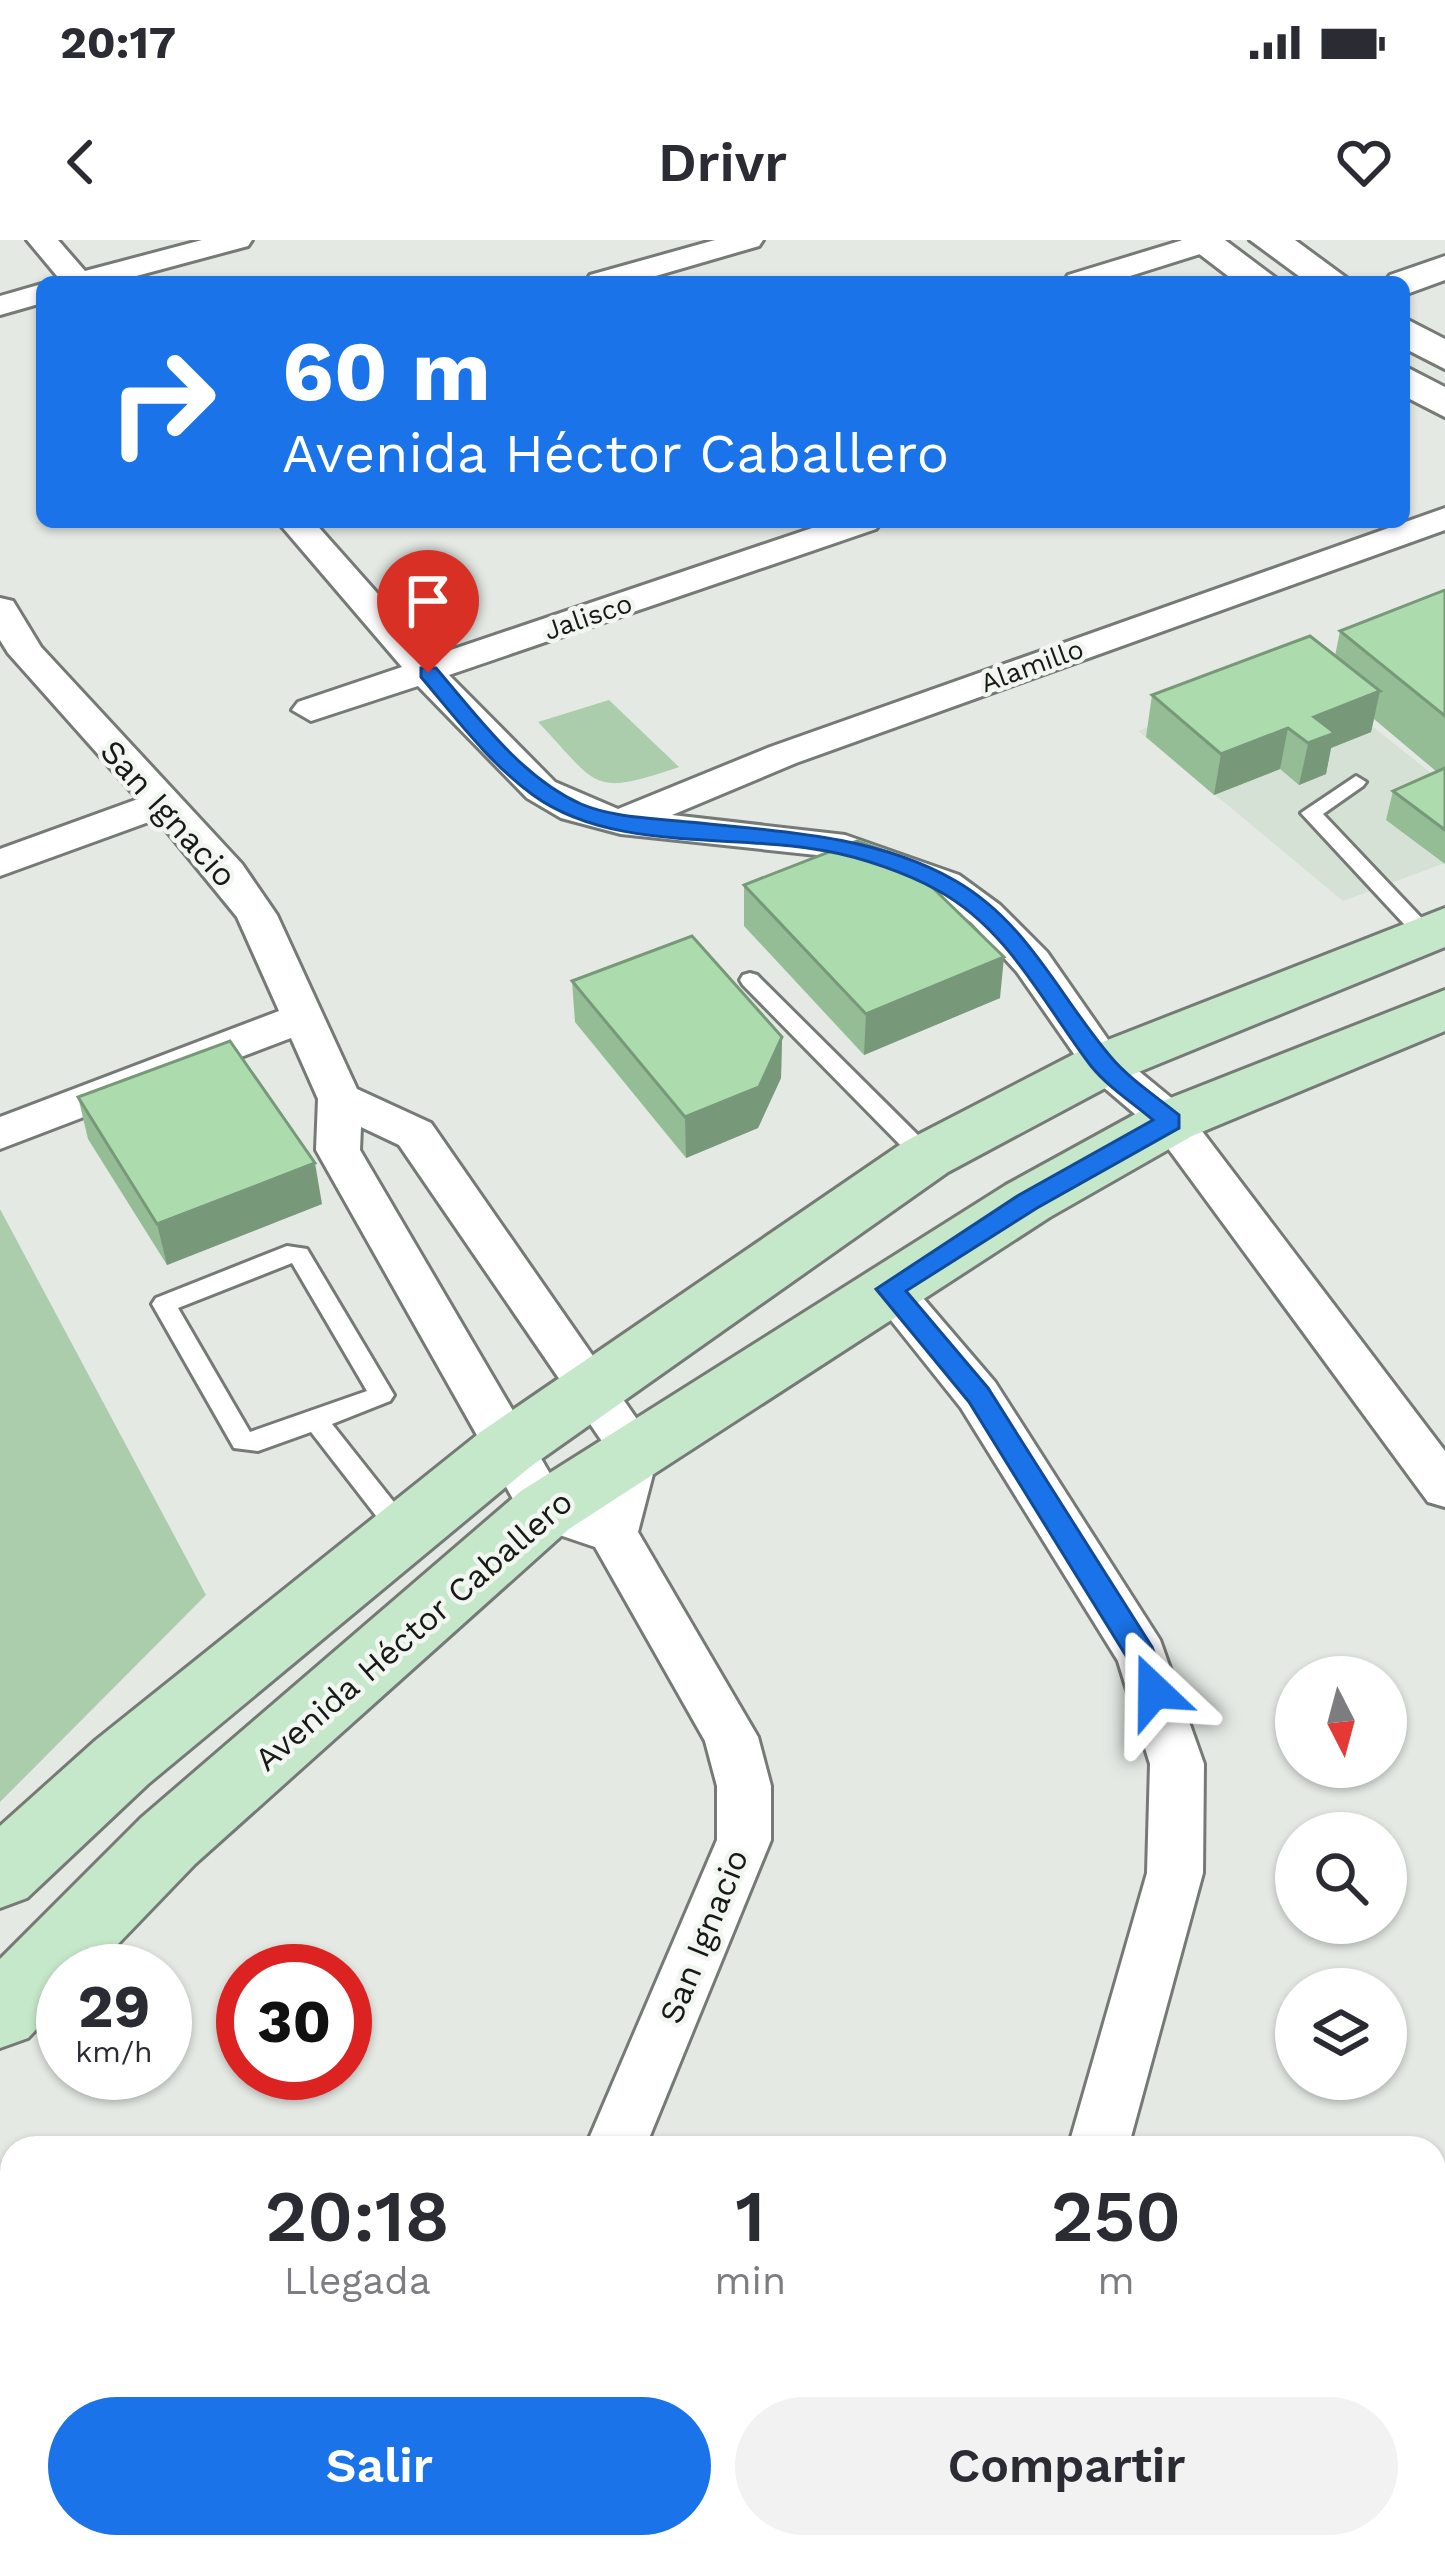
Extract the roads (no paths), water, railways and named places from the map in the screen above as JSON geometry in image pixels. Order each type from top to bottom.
[{"type":"main road","points":[[0,1874],[122,1762],[506,1449],[926,1157],[1103,1064],[1435,930]]},
{"type":"main road","name":"Avenida Héctor Caballero","points":[[0,2012],[168,1841],[545,1510],[1028,1201],[1171,1121],[1438,1021]]},
{"type":"street","points":[[42,240],[73,276]]},
{"type":"street","points":[[101,276],[237,240]]},
{"type":"street","points":[[622,276],[748,240]]},
{"type":"street","points":[[1269,240],[1324,276]]},
{"type":"street","points":[[1098,276],[1203,242],[1253,276]]},
{"type":"street","points":[[1410,281],[1445,267]]},
{"type":"street","points":[[0,306],[36,295]]},
{"type":"street","points":[[1410,335],[1445,357]]},
{"type":"street","points":[[1410,382],[1445,406]]},
{"type":"street","name":"Alamillo","points":[[621,822],[783,755],[1445,518]]},
{"type":"street","points":[[300,528],[478,731],[541,790],[575,809],[621,822],[831,844],[945,884],[986,914],[1032,962],[1103,1064],[1171,1121],[1445,1488]]},
{"type":"street","name":"Jalisco","points":[[311,710],[847,528]]},
{"type":"street","name":"San Ignacio","points":[[0,609],[13,657],[228,872],[257,915],[340,1100],[338,1150],[545,1510]]},
{"type":"street","points":[[0,863],[160,804]]},
{"type":"street","points":[[0,1134],[301,1018]]},
{"type":"street","points":[[340,1100],[416,1134],[635,1450],[613,1533],[545,1510]]},
{"type":"street","points":[[889,1289],[978,1395],[1142,1655],[1177,1764],[1175,1873],[1101,2136]]},
{"type":"street","name":"San Ignacio","points":[[613,1533],[731,1737],[744,1786],[744,1840],[620,2136]]},
{"type":"lane","points":[[1356,782],[1311,814],[1435,930]]},
{"type":"lane","points":[[750,980],[926,1157]]},
{"type":"lane","points":[[287,1254],[299,1255],[382,1391],[315,1420],[258,1442],[243,1442],[164,1304],[287,1254]]},
{"type":"lane","points":[[315,1420],[404,1533]]}]
